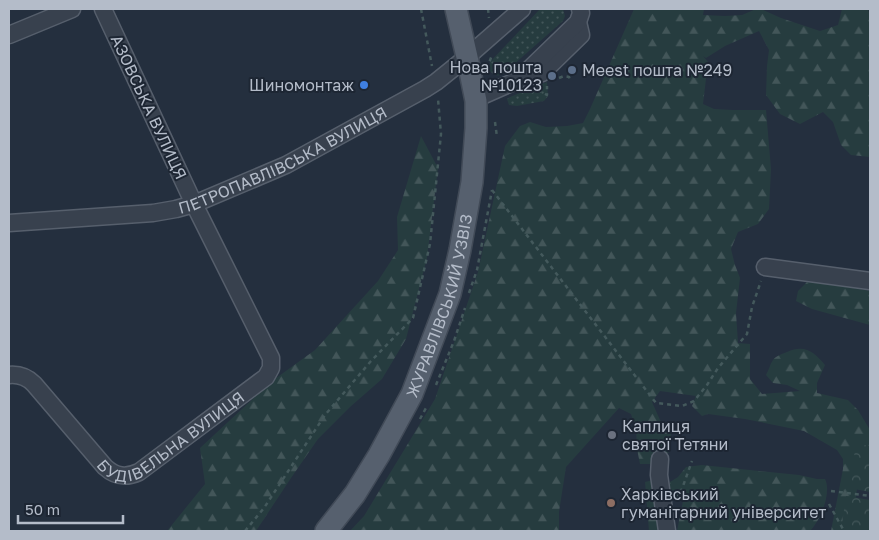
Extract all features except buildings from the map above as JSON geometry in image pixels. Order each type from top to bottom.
[{"type":"main road","name":"ЖУРАВЛІВСЬКИЙ УЗВІЗ","points":[[326,531],[355,494],[379,455],[412,394],[450,294],[472,182],[476,128],[475,99],[456,9]]},
{"type":"street","points":[[9,35],[72,9]]},
{"type":"street","name":"АЗОВСЬКА ВУЛИЦЯ","points":[[103,9],[194,204],[271,358],[271,368]]},
{"type":"street","name":"ПЕТРОПАВЛІВСЬКА ВУЛИЦЯ","points":[[9,223],[153,213],[194,204],[286,165],[425,89],[467,57],[522,9]]},
{"type":"street","points":[[475,99],[518,80],[579,15]]},
{"type":"street","points":[[765,267],[870,281]]},
{"type":"street","name":"БУДІВЕЛЬНА ВУЛИЦЯ","points":[[9,374],[21,376],[34,384],[105,467],[110,472],[125,476],[139,472],[266,376],[271,368]]},
{"type":"street","points":[[660,459],[659,475],[667,531]]},
{"type":"path","points":[[245,531],[264,508],[325,415],[371,361],[413,318],[430,244],[437,175]]},
{"type":"path","points":[[492,190],[656,403],[682,406],[694,401],[707,385],[718,368],[747,334],[752,307],[765,267]]},
{"type":"path","points":[[679,508],[678,500],[692,461]]},
{"type":"path","points":[[831,491],[870,496]]},
{"type":"path","points":[[829,504],[844,531]]},
{"type":"green space","points":[[540,9],[563,9],[565,16],[563,21],[503,74],[493,74],[489,69],[490,62]]},
{"type":"green space","points":[[634,9],[704,9],[703,15],[725,16],[742,15],[756,9],[761,9],[820,31],[838,25],[842,9],[868,9],[870,16],[870,157],[851,155],[841,145],[833,122],[823,112],[800,124],[780,114],[766,95],[769,50],[759,31],[725,46],[706,58],[703,56],[708,62],[703,104],[714,109],[766,110],[771,169],[769,209],[758,224],[738,232],[731,249],[740,278],[736,313],[738,343],[750,344],[750,379],[762,394],[800,391],[787,385],[773,383],[766,375],[776,357],[793,350],[804,349],[817,356],[825,365],[817,383],[817,393],[848,400],[858,410],[870,430],[870,454],[860,463],[852,531],[831,531],[843,469],[843,459],[837,450],[804,431],[745,419],[708,414],[702,416],[692,406],[696,396],[660,391],[652,402],[660,420],[671,434],[669,452],[652,464],[640,464],[636,429],[631,414],[619,408],[566,467],[559,512],[559,531],[350,531],[364,516],[435,399],[478,272],[505,146],[520,126],[530,122],[546,127],[583,123]]},
{"type":"green space","points":[[547,82],[548,96],[544,101],[517,106],[509,105],[507,99],[510,97]]},
{"type":"green space","points":[[421,136],[438,168],[427,258],[406,339],[382,379],[318,439],[256,531],[167,531],[205,484],[200,448],[272,381],[315,350],[378,281],[398,250],[397,217]]},
{"type":"green space","points":[[810,279],[870,291],[870,325],[812,309],[796,301],[798,291]]},
{"type":"green space","points":[[856,444],[870,446],[870,492],[849,488]]},
{"type":"green space","points":[[702,465],[825,479],[827,492],[824,507],[818,521],[810,531],[677,531],[683,501],[669,490],[670,482],[678,477],[686,467]]},
{"type":"green space","points":[[653,480],[663,531],[649,531],[645,482]]},
{"type":"green space","points":[[846,496],[870,500],[870,531],[841,531]]},
{"type":"place","name":"Meest пошта №249","points":[[572,70]]},
{"type":"place","name":"Нова пошта №10123","points":[[552,76]]},
{"type":"place","name":"Шиномонтаж","points":[[364,85]]},
{"type":"place","name":"Каплиця святої Тетяни","points":[[612,435]]},
{"type":"place","name":"Харківський гуманітарний університет","points":[[611,503]]}]
